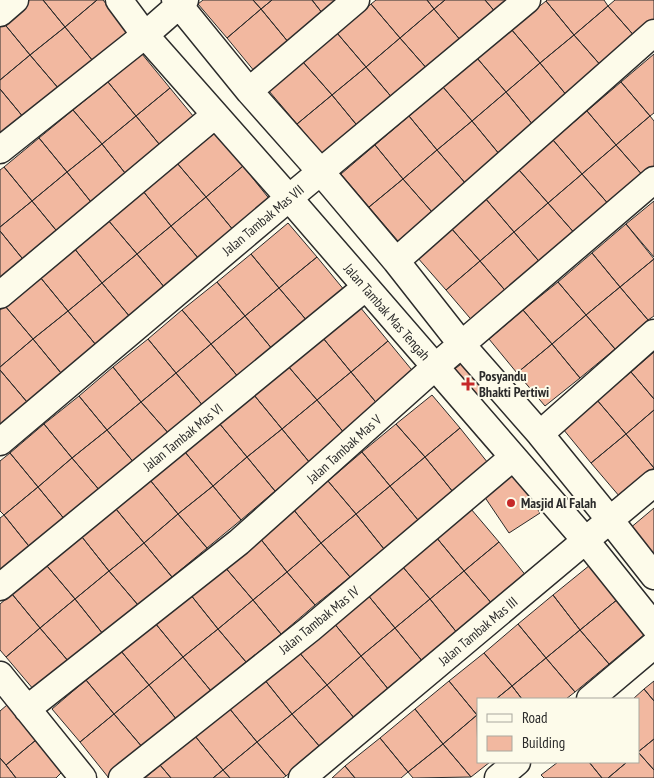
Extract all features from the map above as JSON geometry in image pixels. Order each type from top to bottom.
[{"type":"street","points":[[0,13],[15,0]]},
{"type":"street","name":"Jalan Tambak Mas Tengah","points":[[119,0],[145,35],[586,541],[654,626]]},
{"type":"street","points":[[249,91],[356,0]]},
{"type":"street","name":"Jalan Tambak Mas VII","points":[[0,442],[320,171],[527,0]]},
{"type":"street","points":[[0,150],[145,35],[180,2],[249,91],[396,261],[462,345],[540,434],[654,576]]},
{"type":"street","points":[[396,261],[654,33]]},
{"type":"street","points":[[0,295],[215,116]]},
{"type":"street","name":"Jalan Tambak Mas V","points":[[27,709],[239,542],[435,367],[654,180]]},
{"type":"street","name":"Jalan Tambak Mas VI","points":[[0,587],[366,287]]},
{"type":"street","points":[[540,434],[654,333]]},
{"type":"street","name":"Jalan Tambak Mas IV","points":[[122,778],[310,629],[512,458]]},
{"type":"street","name":"Jalan Tambak Mas III","points":[[302,778],[654,483]]},
{"type":"street","points":[[591,698],[654,644]]},
{"type":"street","points":[[0,675],[83,778]]},
{"type":"street","points":[[498,778],[516,763]]},
{"type":"building","points":[[28,0],[43,0],[65,27],[30,55],[2,21]]},
{"type":"building","points":[[43,0],[97,0],[65,27]]},
{"type":"building","points":[[97,0],[103,0],[129,32],[93,61],[65,27]]},
{"type":"building","points":[[203,0],[253,0],[261,9],[227,38],[198,4]]},
{"type":"building","points":[[253,0],[272,0],[261,9]]},
{"type":"building","points":[[272,0],[312,0],[323,14],[289,43],[261,9]]},
{"type":"building","points":[[312,0],[340,0],[323,14]]},
{"type":"building","points":[[376,0],[427,0],[434,9],[400,38],[371,4]]},
{"type":"building","points":[[427,0],[445,0],[434,9]]},
{"type":"building","points":[[445,0],[485,0],[497,14],[462,42],[434,9]]},
{"type":"building","points":[[485,0],[513,0],[497,14]]},
{"type":"building","points":[[547,0],[604,0],[608,6],[574,35]]},
{"type":"building","points":[[615,0],[654,0],[654,25],[637,39],[608,6]]},
{"type":"building","points":[[546,1],[574,35],[540,63],[511,29]]},
{"type":"building","points":[[371,4],[400,38],[366,67],[337,33]]},
{"type":"building","points":[[608,6],[637,39],[603,68],[574,35]]},
{"type":"building","points":[[261,9],[289,43],[255,72],[227,38]]},
{"type":"building","points":[[434,9],[462,42],[429,71],[400,38]]},
{"type":"building","points":[[2,21],[30,55],[0,80],[0,23]]},
{"type":"building","points":[[65,27],[93,61],[59,89],[30,55]]},
{"type":"building","points":[[511,29],[540,63],[506,92],[477,58]]},
{"type":"building","points":[[337,33],[366,67],[332,95],[303,62]]},
{"type":"building","points":[[574,35],[603,68],[568,97],[540,63]]},
{"type":"building","points":[[400,38],[429,71],[394,100],[366,67]]},
{"type":"building","points":[[142,54],[170,88],[136,116],[108,82]]},
{"type":"building","points":[[654,54],[654,113],[650,116],[621,82]]},
{"type":"building","points":[[30,55],[59,89],[24,118],[0,89],[0,80]]},
{"type":"building","points":[[477,58],[506,92],[472,121],[443,87]]},
{"type":"building","points":[[303,62],[332,95],[297,124],[269,91]]},
{"type":"building","points":[[540,63],[568,97],[534,126],[506,92]]},
{"type":"building","points":[[366,67],[394,100],[360,129],[332,95]]},
{"type":"building","points":[[108,82],[136,116],[102,144],[73,110]]},
{"type":"building","points":[[621,82],[650,116],[616,145],[587,111]]},
{"type":"building","points":[[443,87],[472,121],[437,150],[409,116]]},
{"type":"building","points":[[170,88],[198,122],[164,150],[136,116]]},
{"type":"building","points":[[0,89],[24,118],[0,137]]},
{"type":"building","points":[[506,92],[534,126],[500,155],[472,121]]},
{"type":"building","points":[[332,95],[360,129],[326,158],[297,124]]},
{"type":"building","points":[[73,110],[102,144],[67,172],[39,138]]},
{"type":"building","points":[[587,111],[616,145],[582,174],[553,140]]},
{"type":"building","points":[[136,116],[164,150],[129,178],[102,144]]},
{"type":"building","points":[[409,116],[437,150],[403,179],[375,145]]},
{"type":"building","points":[[650,116],[654,121],[654,170],[645,178],[616,145]]},
{"type":"building","points":[[472,121],[500,155],[466,184],[437,150]]},
{"type":"building","points":[[215,133],[243,166],[206,197],[177,163]]},
{"type":"building","points":[[39,138],[67,172],[32,201],[4,167]]},
{"type":"building","points":[[553,140],[582,174],[548,203],[519,170]]},
{"type":"building","points":[[102,144],[129,178],[95,207],[67,172]]},
{"type":"building","points":[[375,145],[403,179],[369,207],[341,174]]},
{"type":"building","points":[[616,145],[645,178],[611,207],[582,174]]},
{"type":"building","points":[[437,150],[466,184],[432,212],[403,179]]},
{"type":"building","points":[[177,163],[206,197],[171,226],[143,191]]},
{"type":"building","points":[[243,166],[271,201],[234,231],[206,197]]},
{"type":"building","points":[[4,167],[32,201],[0,227],[0,170]]},
{"type":"building","points":[[519,170],[548,203],[514,232],[485,198]]},
{"type":"building","points":[[67,172],[95,207],[60,235],[32,201]]},
{"type":"building","points":[[582,174],[611,207],[577,236],[548,203]]},
{"type":"building","points":[[403,179],[432,212],[398,241],[369,207]]},
{"type":"building","points":[[143,191],[171,226],[137,254],[108,220]]},
{"type":"building","points":[[206,197],[234,231],[199,259],[171,226]]},
{"type":"building","points":[[485,198],[514,232],[480,261],[451,228]]},
{"type":"building","points":[[32,201],[60,235],[26,263],[0,231],[0,227]]},
{"type":"building","points":[[654,201],[654,257],[626,224]]},
{"type":"building","points":[[548,203],[577,236],[543,266],[514,232]]},
{"type":"building","points":[[108,220],[137,254],[102,283],[74,248]]},
{"type":"building","points":[[288,223],[317,257],[279,288],[251,254]]},
{"type":"building","points":[[626,224],[654,259],[620,287],[592,253]]},
{"type":"building","points":[[171,226],[199,259],[165,288],[137,254]]},
{"type":"building","points":[[451,228],[480,261],[446,290],[417,257]]},
{"type":"building","points":[[0,231],[26,263],[0,284]]},
{"type":"building","points":[[514,232],[543,266],[509,295],[480,261]]},
{"type":"building","points":[[74,248],[102,283],[68,311],[40,277]]},
{"type":"building","points":[[592,253],[620,287],[586,315],[558,282]]},
{"type":"building","points":[[137,254],[165,288],[130,317],[102,283]]},
{"type":"building","points":[[251,254],[279,288],[245,316],[217,282]]},
{"type":"building","points":[[317,257],[345,291],[308,322],[279,288]]},
{"type":"building","points":[[654,259],[654,316],[648,320],[620,287]]},
{"type":"building","points":[[480,261],[509,295],[475,324],[446,290]]},
{"type":"building","points":[[40,277],[68,311],[33,339],[5,306]]},
{"type":"building","points":[[217,282],[245,316],[211,344],[182,310]]},
{"type":"building","points":[[558,282],[586,315],[552,344],[523,310]]},
{"type":"building","points":[[102,283],[130,317],[96,345],[68,311]]},
{"type":"building","points":[[620,287],[648,320],[615,349],[586,315]]},
{"type":"building","points":[[279,288],[308,322],[273,350],[245,316]]},
{"type":"building","points":[[5,306],[33,339],[0,367],[0,310]]},
{"type":"building","points":[[360,307],[388,341],[351,372],[323,338]]},
{"type":"building","points":[[182,310],[211,344],[176,373],[148,339]]},
{"type":"building","points":[[523,310],[552,344],[517,373],[489,339]]},
{"type":"building","points":[[68,311],[96,345],[61,373],[33,339]]},
{"type":"building","points":[[586,315],[615,349],[580,378],[552,344]]},
{"type":"building","points":[[245,316],[273,350],[239,378],[211,344]]},
{"type":"building","points":[[323,338],[351,372],[317,400],[288,366]]},
{"type":"building","points":[[33,339],[61,373],[27,402],[0,370],[0,367]]},
{"type":"building","points":[[148,339],[176,373],[141,402],[113,367]]},
{"type":"building","points":[[388,341],[416,375],[379,406],[351,372]]},
{"type":"building","points":[[211,344],[239,378],[204,407],[176,373]]},
{"type":"building","points":[[552,344],[580,378],[545,406],[517,373]]},
{"type":"building","points":[[654,352],[654,399],[631,372]]},
{"type":"building","name":"Posyandu Bhakti Pertiwi","points":[[465,361],[489,393],[471,407],[447,375]]},
{"type":"building","points":[[288,366],[317,400],[282,429],[254,395]]},
{"type":"building","points":[[113,367],[141,402],[107,430],[79,396]]},
{"type":"building","points":[[0,370],[27,402],[0,424]]},
{"type":"building","points":[[351,372],[379,406],[345,434],[317,400]]},
{"type":"building","points":[[631,372],[654,399],[654,410],[626,434],[597,400]]},
{"type":"building","points":[[176,373],[204,407],[170,435],[141,402]]},
{"type":"building","points":[[254,395],[282,429],[247,457],[219,423]]},
{"type":"building","points":[[432,395],[460,428],[425,457],[396,424]]},
{"type":"building","points":[[79,396],[107,430],[72,458],[44,424]]},
{"type":"building","points":[[317,400],[345,434],[310,463],[282,429]]},
{"type":"building","points":[[597,400],[626,434],[591,463],[563,429]]},
{"type":"building","points":[[141,402],[170,435],[135,464],[107,430]]},
{"type":"building","points":[[654,410],[654,468],[626,434]]},
{"type":"building","points":[[219,423],[247,457],[213,486],[185,452]]},
{"type":"building","points":[[44,424],[72,458],[38,487],[10,453]]},
{"type":"building","points":[[396,424],[425,457],[390,486],[362,452]]},
{"type":"building","points":[[460,428],[488,463],[453,492],[425,457]]},
{"type":"building","points":[[282,429],[310,463],[275,491],[247,457]]},
{"type":"building","points":[[107,430],[135,464],[101,492],[72,458]]},
{"type":"building","points":[[626,434],[654,468],[620,497],[591,463]]},
{"type":"building","points":[[185,452],[213,486],[178,514],[150,480]]},
{"type":"building","points":[[362,452],[390,486],[356,514],[328,481]]},
{"type":"building","points":[[10,453],[38,487],[4,515],[0,511],[0,461]]},
{"type":"building","points":[[247,457],[275,491],[241,520],[213,486]]},
{"type":"building","points":[[425,457],[453,492],[418,520],[390,486]]},
{"type":"building","points":[[72,458],[101,492],[66,521],[38,487]]},
{"type":"building","name":"Masjid Al Falah","points":[[513,472],[540,513],[509,533],[482,493]]},
{"type":"building","points":[[150,480],[178,514],[144,543],[116,509]]},
{"type":"building","points":[[328,481],[356,514],[321,543],[293,509]]},
{"type":"building","points":[[213,486],[241,520],[207,548],[178,514]]},
{"type":"building","points":[[390,486],[418,520],[384,549],[356,514]]},
{"type":"building","points":[[38,487],[66,521],[32,550],[4,515]]},
{"type":"building","points":[[654,508],[654,559],[629,529]]},
{"type":"building","points":[[116,509],[144,543],[109,571],[82,537]]},
{"type":"building","points":[[293,509],[321,543],[287,572],[259,537]]},
{"type":"building","points":[[471,509],[499,542],[464,571],[436,537]]},
{"type":"building","points":[[178,514],[207,548],[172,577],[144,543]]},
{"type":"building","points":[[356,514],[384,549],[350,577],[321,543]]},
{"type":"building","points":[[4,515],[32,550],[0,576],[0,518]]},
{"type":"building","points":[[82,537],[109,571],[75,599],[47,566]]},
{"type":"building","points":[[259,537],[287,572],[253,600],[224,566]]},
{"type":"building","points":[[436,537],[464,571],[430,599],[402,566]]},
{"type":"building","points":[[499,542],[527,577],[493,605],[464,571]]},
{"type":"building","points":[[144,543],[172,577],[138,605],[109,571]]},
{"type":"building","points":[[321,543],[350,577],[315,605],[287,572]]},
{"type":"building","points":[[590,565],[618,599],[580,630],[553,595]]},
{"type":"building","points":[[47,566],[75,599],[40,628],[12,594]]},
{"type":"building","points":[[224,566],[253,600],[218,629],[190,594]]},
{"type":"building","points":[[402,566],[430,599],[395,628],[367,594]]},
{"type":"building","points":[[109,571],[138,605],[103,634],[75,599]]},
{"type":"building","points":[[464,571],[493,605],[458,634],[430,599]]},
{"type":"building","points":[[287,572],[315,605],[281,634],[253,600]]},
{"type":"building","points":[[12,594],[40,628],[6,657],[0,650],[0,604]]},
{"type":"building","points":[[190,594],[218,629],[183,657],[155,623]]},
{"type":"building","points":[[367,594],[395,628],[361,656],[333,622]]},
{"type":"building","points":[[553,595],[580,630],[546,658],[518,624]]},
{"type":"building","points":[[75,599],[103,634],[69,662],[40,628]]},
{"type":"building","points":[[430,599],[458,634],[423,662],[395,628]]},
{"type":"building","points":[[618,599],[646,633],[609,664],[580,630]]},
{"type":"building","points":[[253,600],[281,634],[246,662],[218,629]]},
{"type":"building","points":[[333,622],[361,656],[327,685],[298,651]]},
{"type":"building","points":[[155,623],[183,657],[149,685],[121,651]]},
{"type":"building","points":[[518,624],[546,658],[512,686],[484,653]]},
{"type":"building","points":[[40,628],[69,662],[34,690],[6,657]]},
{"type":"building","points":[[395,628],[423,662],[389,690],[361,656]]},
{"type":"building","points":[[218,629],[246,662],[211,691],[183,657]]},
{"type":"building","points":[[580,630],[609,664],[575,692],[546,658]]},
{"type":"building","points":[[121,651],[149,685],[114,714],[86,680]]},
{"type":"building","points":[[298,651],[327,685],[292,714],[264,679]]},
{"type":"building","points":[[484,653],[512,686],[497,698],[477,698],[477,715],[449,681]]},
{"type":"building","points":[[361,656],[389,690],[355,719],[327,685]]},
{"type":"building","points":[[183,657],[211,691],[177,720],[149,685]]},
{"type":"building","points":[[546,658],[575,692],[567,698],[521,698],[512,686]]},
{"type":"building","points":[[264,679],[292,714],[257,742],[229,708]]},
{"type":"building","points":[[86,680],[114,714],[80,742],[52,709]]},
{"type":"building","points":[[449,681],[477,715],[443,744],[415,709]]},
{"type":"building","points":[[654,681],[654,701],[644,689]]},
{"type":"building","points":[[149,685],[177,720],[143,748],[114,714]]},
{"type":"building","points":[[327,685],[355,719],[320,747],[292,714]]},
{"type":"building","points":[[512,686],[521,698],[497,698]]},
{"type":"building","points":[[644,689],[654,701],[654,739],[639,751],[639,698],[634,698]]},
{"type":"building","points":[[7,705],[36,740],[6,765],[0,758],[0,711]]},
{"type":"building","points":[[229,708],[257,742],[223,770],[195,736]]},
{"type":"building","points":[[415,709],[443,744],[408,772],[380,738]]},
{"type":"building","points":[[114,714],[143,748],[108,777],[80,742]]},
{"type":"building","points":[[292,714],[320,747],[286,776],[257,742]]},
{"type":"building","points":[[477,715],[477,763],[489,763],[471,777],[443,744]]},
{"type":"building","points":[[195,736],[223,770],[213,778],[171,778],[160,765]]},
{"type":"building","points":[[380,738],[408,772],[401,778],[355,778],[345,766]]},
{"type":"building","points":[[654,739],[654,770],[639,753]]},
{"type":"building","points":[[36,740],[62,772],[56,778],[16,778],[6,765]]},
{"type":"building","points":[[257,742],[286,776],[283,778],[230,778],[223,770]]},
{"type":"building","points":[[443,744],[471,777],[413,778],[408,772]]},
{"type":"building","points":[[639,753],[654,770],[654,778],[608,778],[626,763],[639,763]]},
{"type":"building","points":[[0,758],[6,765],[16,778],[0,778]]},
{"type":"building","points":[[557,763],[590,763],[602,778],[544,778],[541,775]]},
{"type":"building","points":[[590,763],[626,763],[608,778],[602,778]]},
{"type":"building","points":[[160,765],[171,778],[145,778]]},
{"type":"building","points":[[345,766],[355,778],[332,778]]},
{"type":"building","points":[[223,770],[230,778],[213,778]]},
{"type":"place","name":"Posyandu Bhakti Pertiwi","points":[[468,384]]},
{"type":"place","name":"Masjid Al Falah","points":[[511,503]]}]
